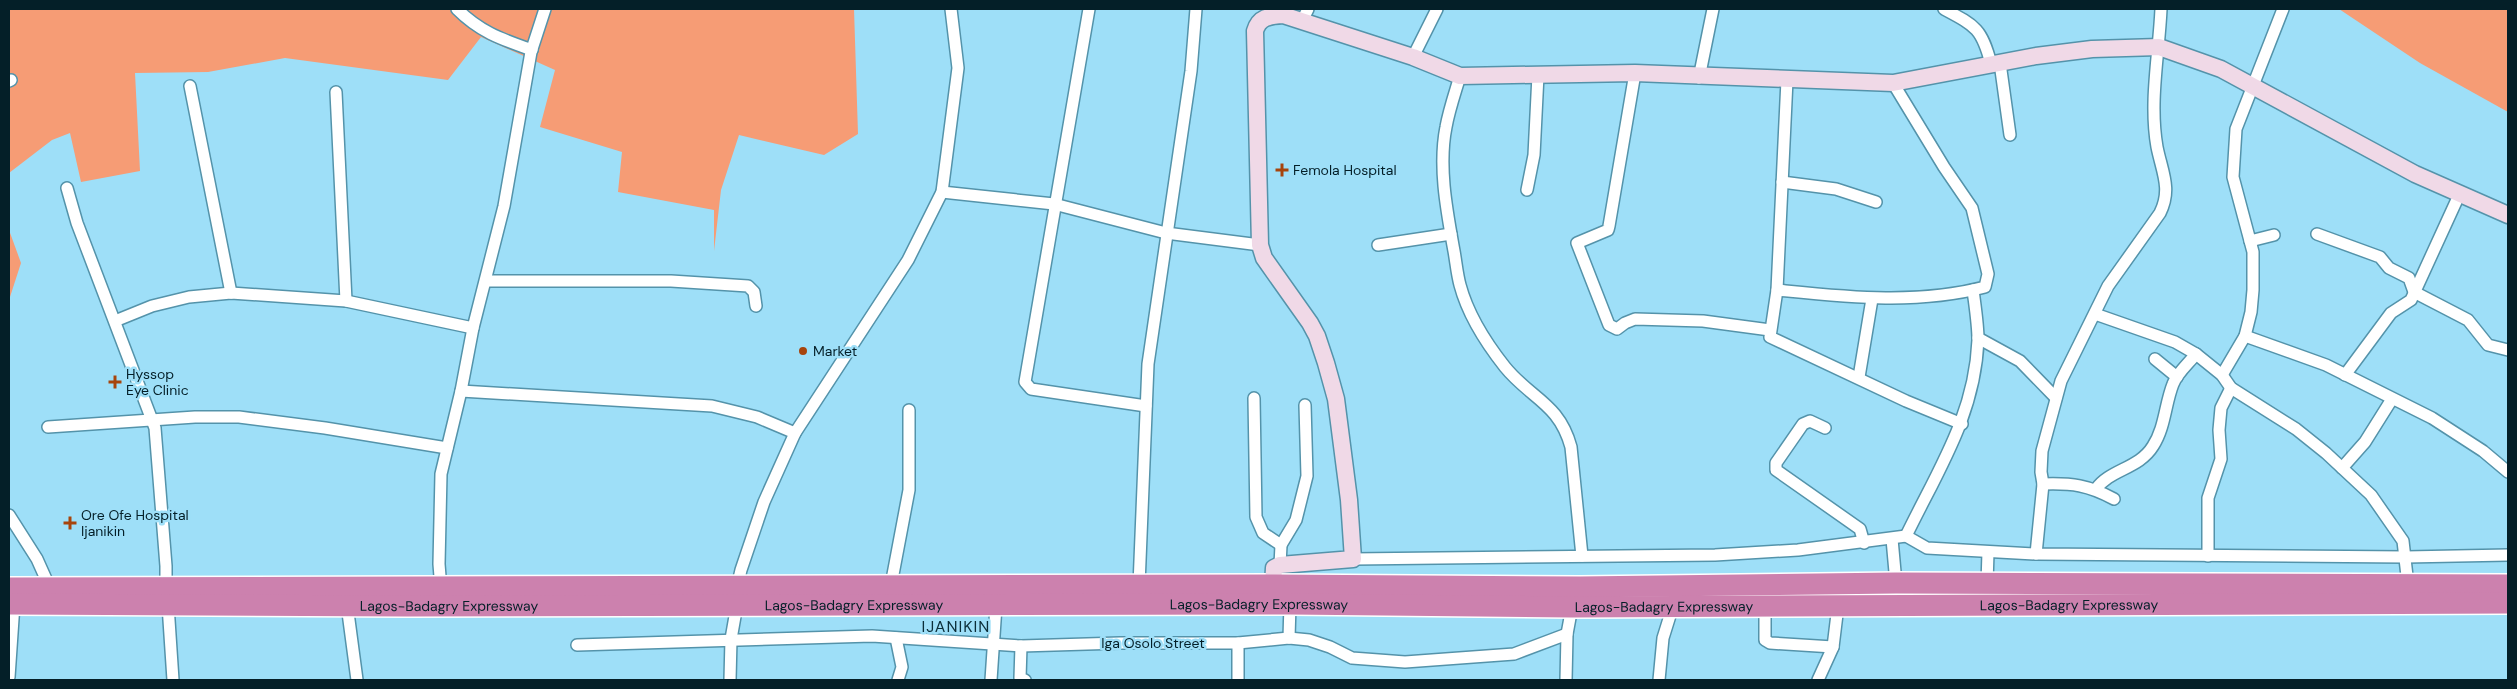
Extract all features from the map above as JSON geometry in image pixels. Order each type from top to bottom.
[{"type":"highway","name":"Lagos-Badagry Expressway","points":[[10,599],[50,588],[167,597],[347,605],[737,596],[890,586],[1273,585],[1580,587],[1896,583],[2508,585]]},
{"type":"highway","name":"Lagos-Badagry Expressway","points":[[10,599],[167,597],[441,588],[737,596],[996,606],[1290,604],[1572,607],[2508,603]]},
{"type":"street","points":[[457,9],[471,23],[487,33],[532,50]]},
{"type":"street","points":[[441,588],[439,564],[441,474],[462,391],[473,328],[504,206],[532,50],[545,9]]},
{"type":"street","points":[[730,680],[731,639],[741,570],[764,502],[795,433],[908,260],[942,192],[958,68],[951,9]]},
{"type":"street","points":[[1089,9],[1054,204],[1025,382],[1026,386],[1030,389],[1146,406]]},
{"type":"street","points":[[1139,586],[1148,364],[1191,71],[1196,9]]},
{"type":"street","points":[[1413,57],[1437,9]]},
{"type":"street","points":[[1699,78],[1713,9]]},
{"type":"street","points":[[1944,9],[1972,25],[1983,37],[1996,64],[2010,135]]},
{"type":"street","points":[[2036,554],[2043,484],[2041,472],[2042,451],[2066,367],[2116,272],[2160,213],[2166,202],[2166,185],[2153,115],[2161,9]]},
{"type":"street","points":[[2222,375],[2245,336],[2251,312],[2253,290],[2253,252],[2233,177],[2236,129],[2283,9]]},
{"type":"street","points":[[1353,559],[1350,500],[1336,399],[1326,363],[1317,336],[1264,258],[1260,245],[1255,31],[1257,23],[1266,16],[1305,15],[1460,76],[1636,74],[1699,78],[1893,83],[2092,49],[2159,47],[2202,60],[2415,174],[2508,215]]},
{"type":"street","points":[[1636,74],[1608,230],[1576,243],[1609,326],[1617,329],[1624,323],[1635,319],[1703,321],[1770,330]]},
{"type":"street","points":[[1528,190],[1534,155],[1538,75]]},
{"type":"street","points":[[1460,76],[1446,128],[1444,149],[1444,178],[1460,285],[1474,320],[1490,347],[1508,370],[1557,414],[1567,430],[1571,447],[1582,556]]},
{"type":"street","points":[[1787,80],[1777,290],[1770,336],[1906,401],[1962,424]]},
{"type":"street","points":[[1777,290],[1872,299],[1939,296],[1985,287],[1988,274],[1976,215],[1893,83]]},
{"type":"street","points":[[190,86],[231,293]]},
{"type":"street","points":[[336,92],[346,301]]},
{"type":"street","points":[[1782,182],[1836,189],[1876,202]]},
{"type":"street","points":[[67,188],[77,223],[116,321],[157,438],[173,680]]},
{"type":"street","points":[[942,192],[1054,204],[1166,233],[1260,245]]},
{"type":"street","points":[[2345,375],[2391,312],[2411,300],[2460,193]]},
{"type":"street","points":[[1378,245],[1451,234]]},
{"type":"street","points":[[2317,234],[2380,257],[2389,268],[2409,278],[2414,292],[2468,320],[2488,345],[2508,350]]},
{"type":"street","points":[[2250,241],[2274,235]]},
{"type":"street","points":[[486,281],[671,280],[748,286],[754,292],[756,306]]},
{"type":"street","points":[[1906,536],[1962,424],[1974,373],[1978,338],[1973,290]]},
{"type":"street","points":[[116,321],[161,304],[189,297],[231,293],[346,301],[473,328]]},
{"type":"street","points":[[1859,377],[1872,299]]},
{"type":"street","points":[[2095,314],[2175,342],[2196,354],[2222,375],[2231,388],[2296,429],[2342,468],[2371,495],[2403,541],[2408,585]]},
{"type":"street","points":[[2245,336],[2265,345],[2326,365],[2392,400],[2432,418],[2483,451],[2508,472]]},
{"type":"street","points":[[1978,338],[2020,361],[2056,398]]},
{"type":"street","points":[[2096,490],[2108,476],[2131,467],[2152,448],[2167,409],[2173,384],[2196,354]]},
{"type":"street","points":[[2155,359],[2177,377]]},
{"type":"street","points":[[2208,556],[2208,498],[2221,460],[2218,430],[2222,408],[2231,388]]},
{"type":"street","points":[[462,391],[712,406],[757,417],[795,433]]},
{"type":"street","points":[[1254,398],[1256,516],[1263,533],[1281,545]]},
{"type":"street","points":[[2342,468],[2365,442],[2392,400]]},
{"type":"street","points":[[1280,564],[1281,545],[1296,520],[1307,476],[1305,405]]},
{"type":"street","points":[[890,586],[909,490],[908,410]]},
{"type":"street","points":[[48,427],[195,417],[239,417],[325,428],[447,448]]},
{"type":"street","points":[[1825,428],[1810,421],[1803,424],[1776,463],[1776,470],[1860,529],[1864,543]]},
{"type":"street","points":[[2043,484],[2074,483],[2096,490],[2114,499]]},
{"type":"street","points":[[9,515],[36,559],[50,588]]},
{"type":"street","points":[[1273,585],[1274,568],[1280,564],[1353,559],[1715,555],[1864,543],[1906,536],[1927,548],[2036,554],[2406,557],[2508,555]]},
{"type":"street","points":[[1892,539],[1896,583]]},
{"type":"street","points":[[1987,584],[1988,552]]},
{"type":"street","points":[[9,677],[10,599]]},
{"type":"street","points":[[1289,638],[1290,604]]},
{"type":"street","points":[[347,605],[357,680]]},
{"type":"street","points":[[1765,605],[1765,640],[1770,643],[1832,647]]},
{"type":"street","points":[[991,680],[996,606]]},
{"type":"street","points":[[1659,680],[1663,638],[1673,606]]},
{"type":"street","points":[[1818,680],[1832,647],[1838,606]]},
{"type":"street","points":[[1566,680],[1567,634],[1572,607]]},
{"type":"street","name":"Iga Osolo Street","points":[[577,645],[731,639],[896,638],[1020,646],[1120,643],[1238,643],[1289,638],[1309,640],[1330,647],[1352,658],[1405,662],[1514,654],[1567,634]]},
{"type":"street","points":[[896,638],[902,667],[898,680]]},
{"type":"street","points":[[1238,643],[1238,680]]},
{"type":"street","points":[[1020,646],[1020,678],[1025,680]]},
{"type":"shaded area","points":[[9,9],[854,9],[858,134],[824,155],[739,135],[721,190],[714,251],[714,210],[618,192],[622,152],[540,127],[555,70],[481,37],[448,80],[285,58],[208,72],[135,73],[140,171],[81,182],[70,133],[52,140],[9,173]]},
{"type":"shaded area","points":[[2339,9],[2508,9],[2508,112],[2420,63]]},
{"type":"shaded area","points":[[9,230],[21,263],[9,300]]},
{"type":"place","name":"Femola Hospital","points":[[1282,170]]},
{"type":"place","name":"Market","points":[[803,351]]},
{"type":"place","name":"Hyssop Eye Clinic","points":[[115,382]]},
{"type":"place","name":"Ore Ofe Hospital Ijanikin","points":[[70,523]]},
{"type":"district","name":"IJANIKIN","points":[[956,626]]}]
